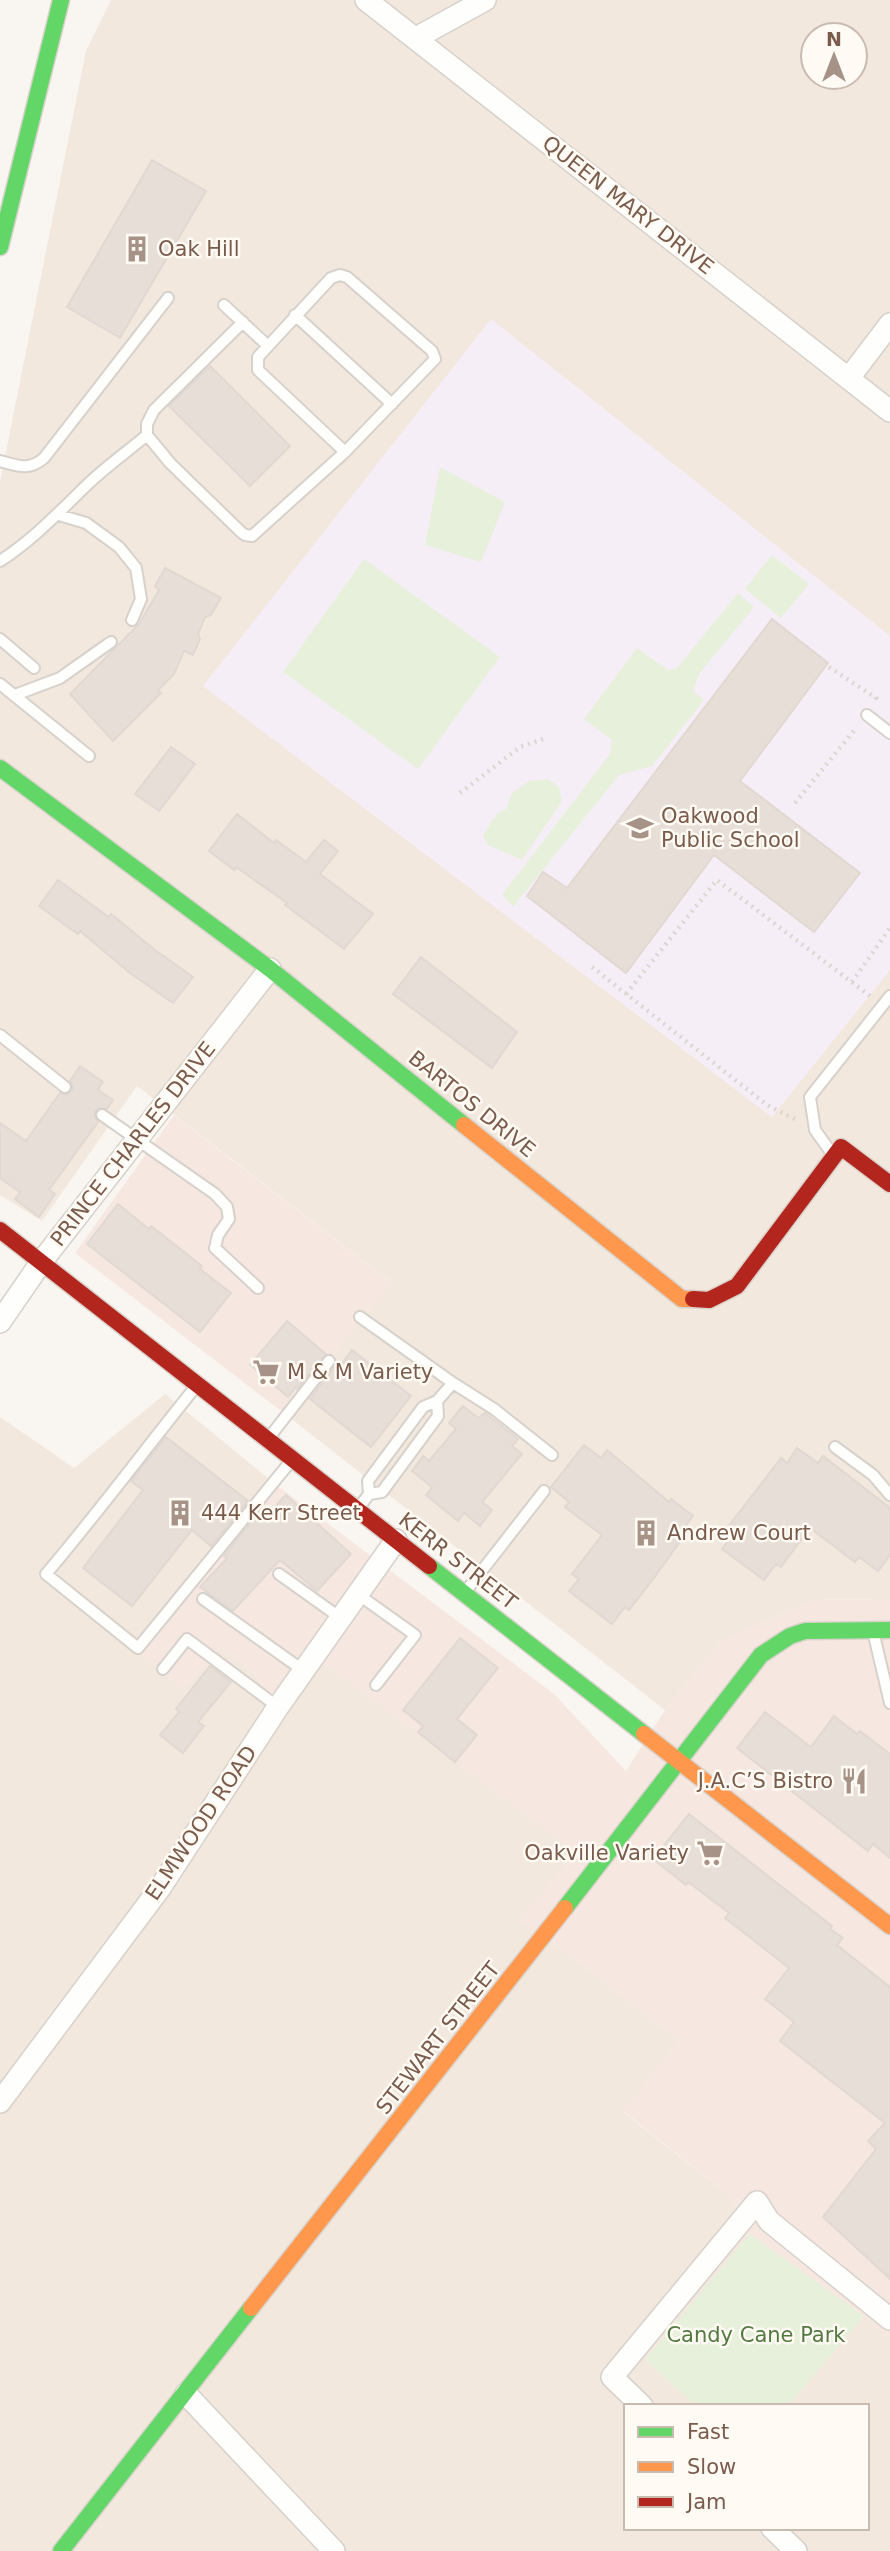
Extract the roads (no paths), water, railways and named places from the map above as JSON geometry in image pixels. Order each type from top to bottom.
[{"type":"street","points":[[0,247],[61,0]]},
{"type":"street","name":"QUEEN MARY DRIVE","points":[[366,0],[890,411]]},
{"type":"street","points":[[416,38],[485,0]]},
{"type":"street","points":[[849,378],[890,324]]},
{"type":"street","name":"BARTOS DRIVE","points":[[0,768],[270,969],[682,1299],[709,1300],[737,1286],[834,1156]]},
{"type":"street","name":"PRINCE CHARLES DRIVE","points":[[0,1322],[42,1261],[270,969]]},
{"type":"street","points":[[834,1156],[841,1147],[890,1184]]},
{"type":"street","name":"KERR STREET","points":[[0,1230],[890,1926]]},
{"type":"street","name":"ELMWOOD ROAD","points":[[0,2102],[160,1888],[278,1707],[396,1540]]},
{"type":"street","name":"STEWART STREET","points":[[61,2551],[761,1655],[790,1636],[805,1631],[890,1630]]},
{"type":"street","points":[[640,2404],[612,2377],[757,2202],[769,2221],[890,2319]]},
{"type":"street","points":[[186,2394],[334,2551]]},
{"type":"street","points":[[774,2530],[796,2551]]},
{"type":"lane","points":[[243,322],[154,410],[147,424],[147,435],[170,463],[249,537],[345,452],[434,361],[432,351],[347,277],[340,275],[331,278],[268,345],[258,357],[258,370],[345,452]]},
{"type":"lane","points":[[0,461],[26,468],[36,465],[44,458],[169,298]]},
{"type":"lane","points":[[224,305],[268,345]]},
{"type":"lane","points":[[295,315],[392,404]]},
{"type":"lane","points":[[0,561],[22,547],[59,515],[90,482],[147,435]]},
{"type":"lane","points":[[59,515],[86,523],[119,547],[136,568],[141,599],[132,620]]},
{"type":"lane","points":[[0,639],[34,668]]},
{"type":"lane","points":[[15,695],[60,678],[111,642]]},
{"type":"lane","points":[[0,684],[89,756]]},
{"type":"lane","points":[[867,715],[890,733]]},
{"type":"lane","points":[[834,1156],[815,1130],[810,1097],[886,1001]]},
{"type":"lane","points":[[0,1035],[65,1087]]},
{"type":"lane","points":[[102,1115],[215,1194],[227,1207],[229,1219],[218,1235],[215,1248],[258,1288]]},
{"type":"lane","points":[[360,1317],[494,1409],[552,1455]]},
{"type":"lane","points":[[268,1439],[329,1361]]},
{"type":"lane","points":[[357,1510],[369,1494],[368,1481],[423,1407],[438,1401],[453,1383]]},
{"type":"lane","points":[[198,1384],[116,1485],[103,1507],[46,1574],[138,1648],[293,1458]]},
{"type":"lane","points":[[369,1494],[382,1492],[438,1416],[438,1401]]},
{"type":"lane","points":[[835,1447],[873,1475],[890,1496]]},
{"type":"lane","points":[[465,1594],[544,1491]]},
{"type":"lane","points":[[279,1574],[342,1619]]},
{"type":"lane","points":[[359,1595],[415,1635],[376,1685]]},
{"type":"lane","points":[[203,1599],[304,1671]]},
{"type":"lane","points":[[873,1631],[890,1703]]},
{"type":"lane","points":[[163,1669],[187,1639],[278,1707]]},
{"type":"place","name":"Oak Hill","points":[[137,249]]},
{"type":"place","name":"Oakwood Public School","points":[[640,828]]},
{"type":"place","name":"M & M Variety","points":[[266,1372]]},
{"type":"place","name":"444 Kerr Street","points":[[180,1513]]},
{"type":"place","name":"Andrew Court","points":[[646,1533]]},
{"type":"place","name":"J.A.C’S Bistro","points":[[854,1781]]},
{"type":"place","name":"Oakville Variety","points":[[710,1853]]},
{"type":"park label","name":"Candy Cane Park","points":[[756,2335]]}]
